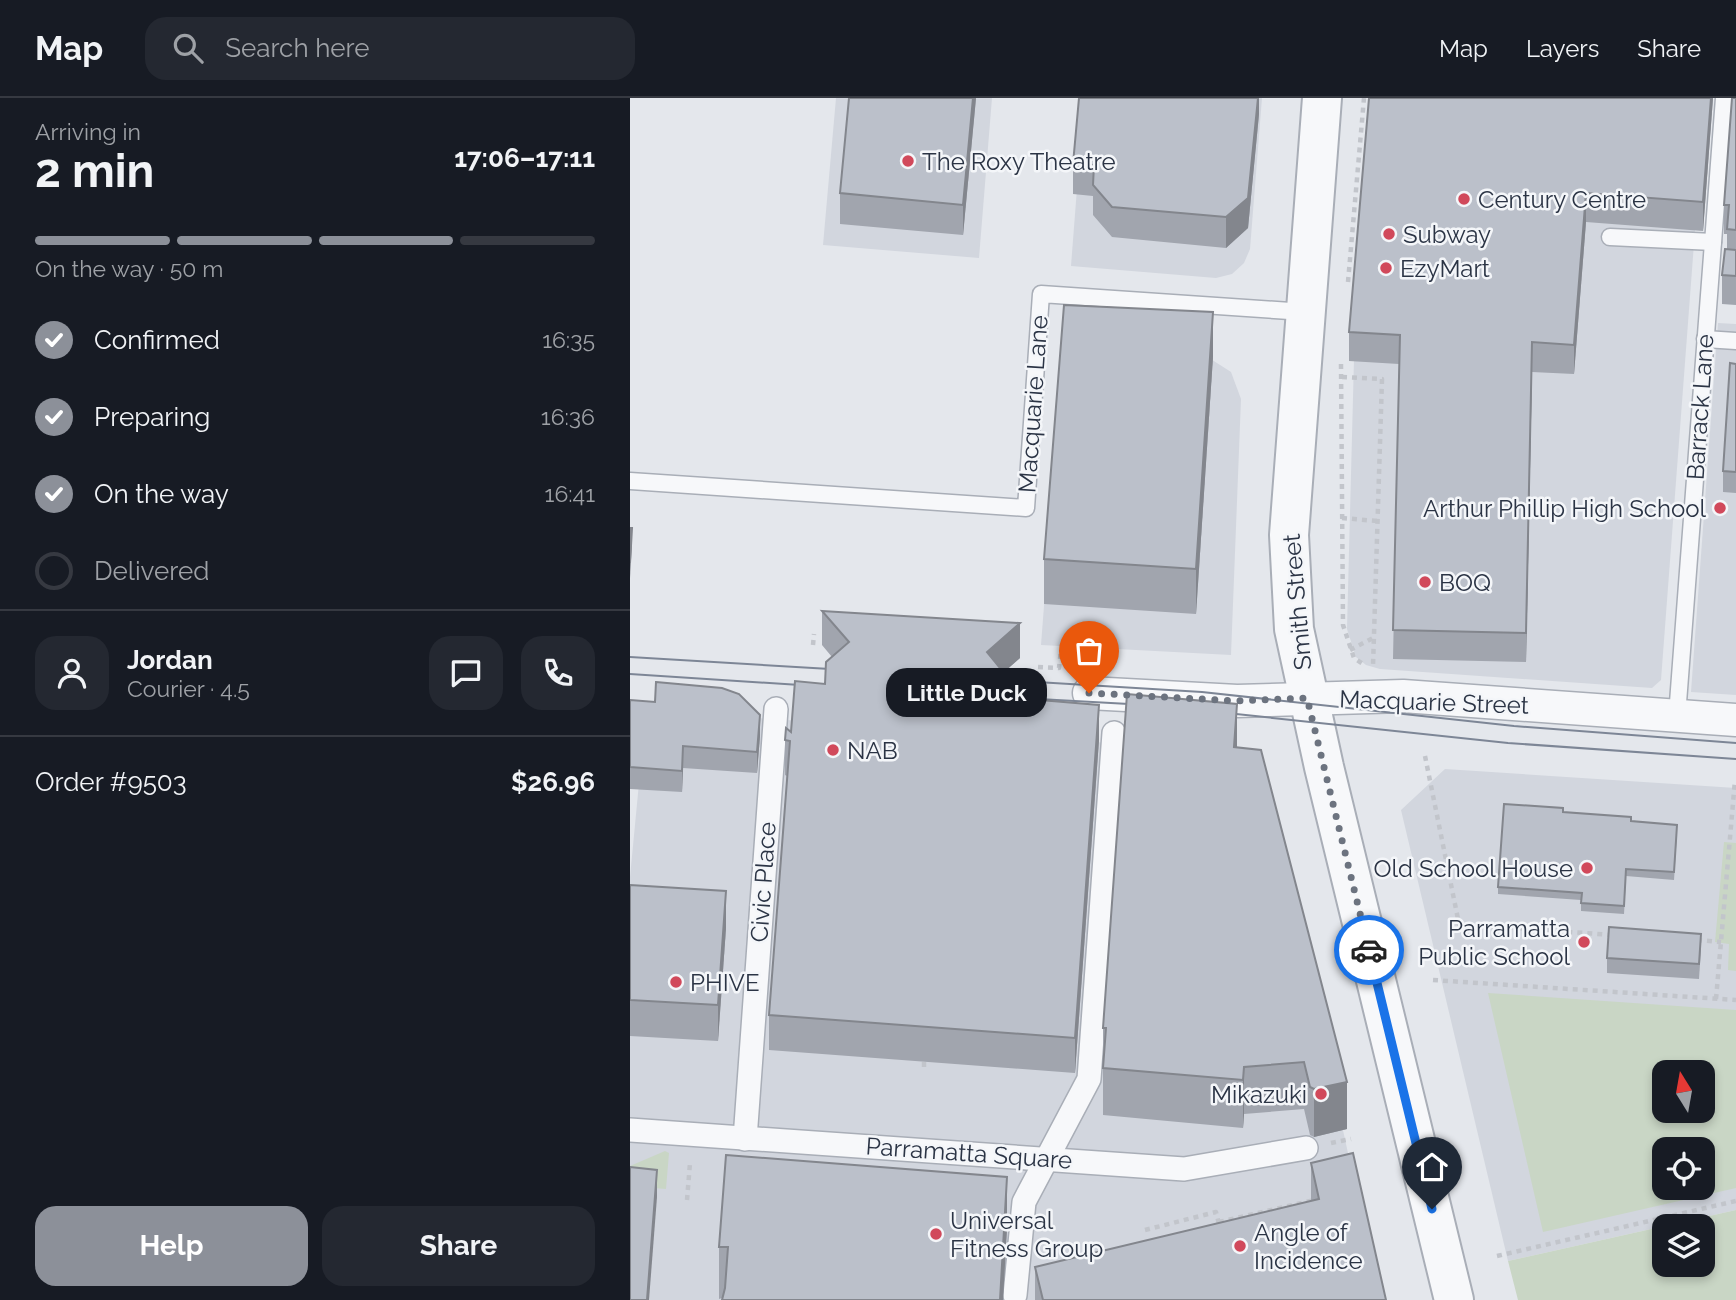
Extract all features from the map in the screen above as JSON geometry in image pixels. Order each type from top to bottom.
[{"type":"street","name":"Smith Street","points":[[1322,98],[1290,536],[1294,628],[1307,698],[1454,1300]]},
{"type":"street","name":"Macquarie Street","points":[[1089,693],[1237,701],[1403,696],[1736,720]]},
{"type":"street","name":"Civic Place","points":[[745,1139],[776,709]]},
{"type":"street","points":[[1015,1295],[1024,1202],[1089,1079],[1114,733]]},
{"type":"street","name":"Parramatta Square","points":[[630,1130],[1184,1169],[1306,1148]]},
{"type":"lane","name":"Barrack Lane","points":[[1676,716],[1705,339],[1717,267],[1713,242],[1724,98]]},
{"type":"lane","points":[[1610,237],[1713,242]]},
{"type":"lane","name":"Macquarie Lane","points":[[630,481],[1026,508],[1041,294],[1305,312]]},
{"type":"lane","points":[[1705,339],[1736,341]]},
{"type":"path","points":[[1347,289],[1364,98]]},
{"type":"path","name":"Smith Street","points":[[1342,357],[1343,625],[1354,658]]},
{"type":"path","points":[[1342,377],[1382,379],[1373,670]]},
{"type":"path","points":[[1342,518],[1377,521]]},
{"type":"path","points":[[813,645],[814,634]]},
{"type":"path","points":[[1350,650],[1373,638]]},
{"type":"path","points":[[1038,667],[1059,668],[1061,650]]},
{"type":"path","points":[[1425,756],[1459,924],[1624,935]]},
{"type":"path","points":[[1716,999],[1735,779]]},
{"type":"path","points":[[1693,940],[1721,942]]},
{"type":"path","points":[[1433,980],[1736,1000]]},
{"type":"path","points":[[687,1200],[692,1135]]},
{"type":"path","points":[[1219,1222],[1318,1199]]},
{"type":"path","points":[[1497,1256],[1736,1200]]},
{"type":"path","points":[[1144,1230],[1216,1212],[1222,1233]]},
{"type":"shaded area","name":"The Roxy Theatre","points":[[836,98],[992,98],[979,258],[823,245]]},
{"type":"shaded area","points":[[1084,98],[1262,98],[1250,249],[1244,263],[1232,274],[1216,278],[1071,266]]},
{"type":"shaded area","points":[[1705,98],[1661,680],[1652,688],[1380,669],[1366,665],[1356,657],[1347,629],[1354,359]]},
{"type":"shaded area","name":"Arthur Phillip High School","points":[[1718,323],[1736,324],[1736,695],[1691,692]]},
{"type":"shaded area","points":[[1064,347],[1206,356],[1231,372],[1241,399],[1231,655],[1041,645]]},
{"type":"shaded area","points":[[646,710],[1221,751],[1268,786],[1380,1300],[630,1300],[630,877]]},
{"type":"shaded area","name":"Parramatta Public School","points":[[1445,769],[1736,788],[1736,1210],[1715,1215],[1652,1214],[1652,1229],[1508,1261],[1401,810]]},
{"type":"green space","points":[[1724,842],[1736,843],[1736,971],[1728,970],[1729,944],[1715,942]]},
{"type":"green space","points":[[1488,993],[1736,1010],[1736,1188],[1715,1193],[1715,1137],[1652,1137],[1652,1200],[1683,1200],[1543,1232]]},
{"type":"green space","points":[[665,1151],[669,1153],[666,1189],[630,1186],[630,1166]]},
{"type":"green space","points":[[1736,1210],[1736,1300],[1518,1300],[1508,1261],[1652,1229],[1652,1277],[1715,1277],[1715,1215]]},
{"type":"building","name":"The Roxy Theatre","points":[[849,98],[973,98],[963,205],[840,193]]},
{"type":"building","points":[[1079,98],[1258,98],[1248,198],[1226,217],[1112,207],[1093,185],[1094,165],[1073,164]]},
{"type":"building","points":[[1369,98],[1711,98],[1703,202],[1586,193],[1574,345],[1532,342],[1526,633],[1393,630],[1400,335],[1349,332]]},
{"type":"building","points":[[1732,98],[1736,98],[1736,230],[1727,229],[1729,205],[1724,205]]},
{"type":"building","points":[[1725,249],[1736,250],[1736,276],[1722,275]]},
{"type":"building","points":[[1064,305],[1213,312],[1196,569],[1044,559]]},
{"type":"building","points":[[1730,363],[1736,364],[1736,472],[1723,471]]},
{"type":"building","points":[[630,528],[632,528],[630,563]]},
{"type":"building","points":[[822,611],[1020,623],[987,652],[1005,674],[1003,697],[1099,705],[1075,1038],[769,1015],[790,741],[785,740],[786,728],[791,732],[795,681],[825,684],[826,662],[849,642]]},
{"type":"building","points":[[656,682],[722,688],[739,694],[760,715],[757,752],[683,746],[682,771],[630,767],[630,700],[655,702]]},
{"type":"building","points":[[1127,694],[1237,704],[1234,747],[1261,750],[1347,1082],[1314,1089],[1310,1087],[1304,1062],[1244,1067],[1243,1080],[1103,1068],[1106,1028],[1103,1028]]},
{"type":"building","name":"Old School House","points":[[1504,804],[1563,808],[1563,812],[1631,817],[1631,821],[1677,825],[1674,872],[1626,869],[1624,906],[1581,903],[1582,893],[1498,887]]},
{"type":"building","name":"PHIVE","points":[[630,885],[726,891],[718,1005],[630,1000]]},
{"type":"building","points":[[1609,927],[1701,934],[1699,964],[1607,958]]},
{"type":"building","points":[[1353,1153],[1386,1300],[1043,1300],[1035,1267],[1319,1199],[1311,1163]]},
{"type":"building","points":[[726,1155],[1007,1177],[1000,1300],[722,1300],[728,1247],[719,1247]]},
{"type":"building","points":[[630,1167],[657,1170],[647,1300],[630,1300]]},
{"type":"tram line","points":[[630,657],[847,670]]},
{"type":"tram line","points":[[630,674],[815,686]]},
{"type":"tram line","points":[[986,679],[1202,692],[1514,726],[1736,743]]},
{"type":"tram line","points":[[986,696],[1147,705]]},
{"type":"tram line","points":[[1217,712],[1508,743],[1736,759]]},
{"type":"way so far","points":[[1089,693],[1237,701],[1307,698],[1369,950]]},
{"type":"place","name":"The Roxy Theatre","points":[[908,161]]},
{"type":"place","name":"Century Centre","points":[[1464,199]]},
{"type":"place","name":"Subway","points":[[1389,234]]},
{"type":"place","name":"EzyMart","points":[[1386,268]]},
{"type":"place","name":"Arthur Phillip High School","points":[[1720,508]]},
{"type":"place","name":"BOQ","points":[[1425,582]]},
{"type":"place","name":"Little Duck","points":[[1089,693]]},
{"type":"place","name":"NAB","points":[[833,750]]},
{"type":"place","name":"Old School House","points":[[1587,868]]},
{"type":"place","name":"Parramatta Public School","points":[[1584,942]]},
{"type":"place","name":"PHIVE","points":[[676,982]]},
{"type":"place","name":"Mikazuki","points":[[1321,1094]]},
{"type":"place","name":"Universal Fitness Group","points":[[936,1234]]},
{"type":"place","name":"Angle of Incidence","points":[[1240,1246]]},
{"type":"route","points":[[1369,950],[1432,1209]]}]
